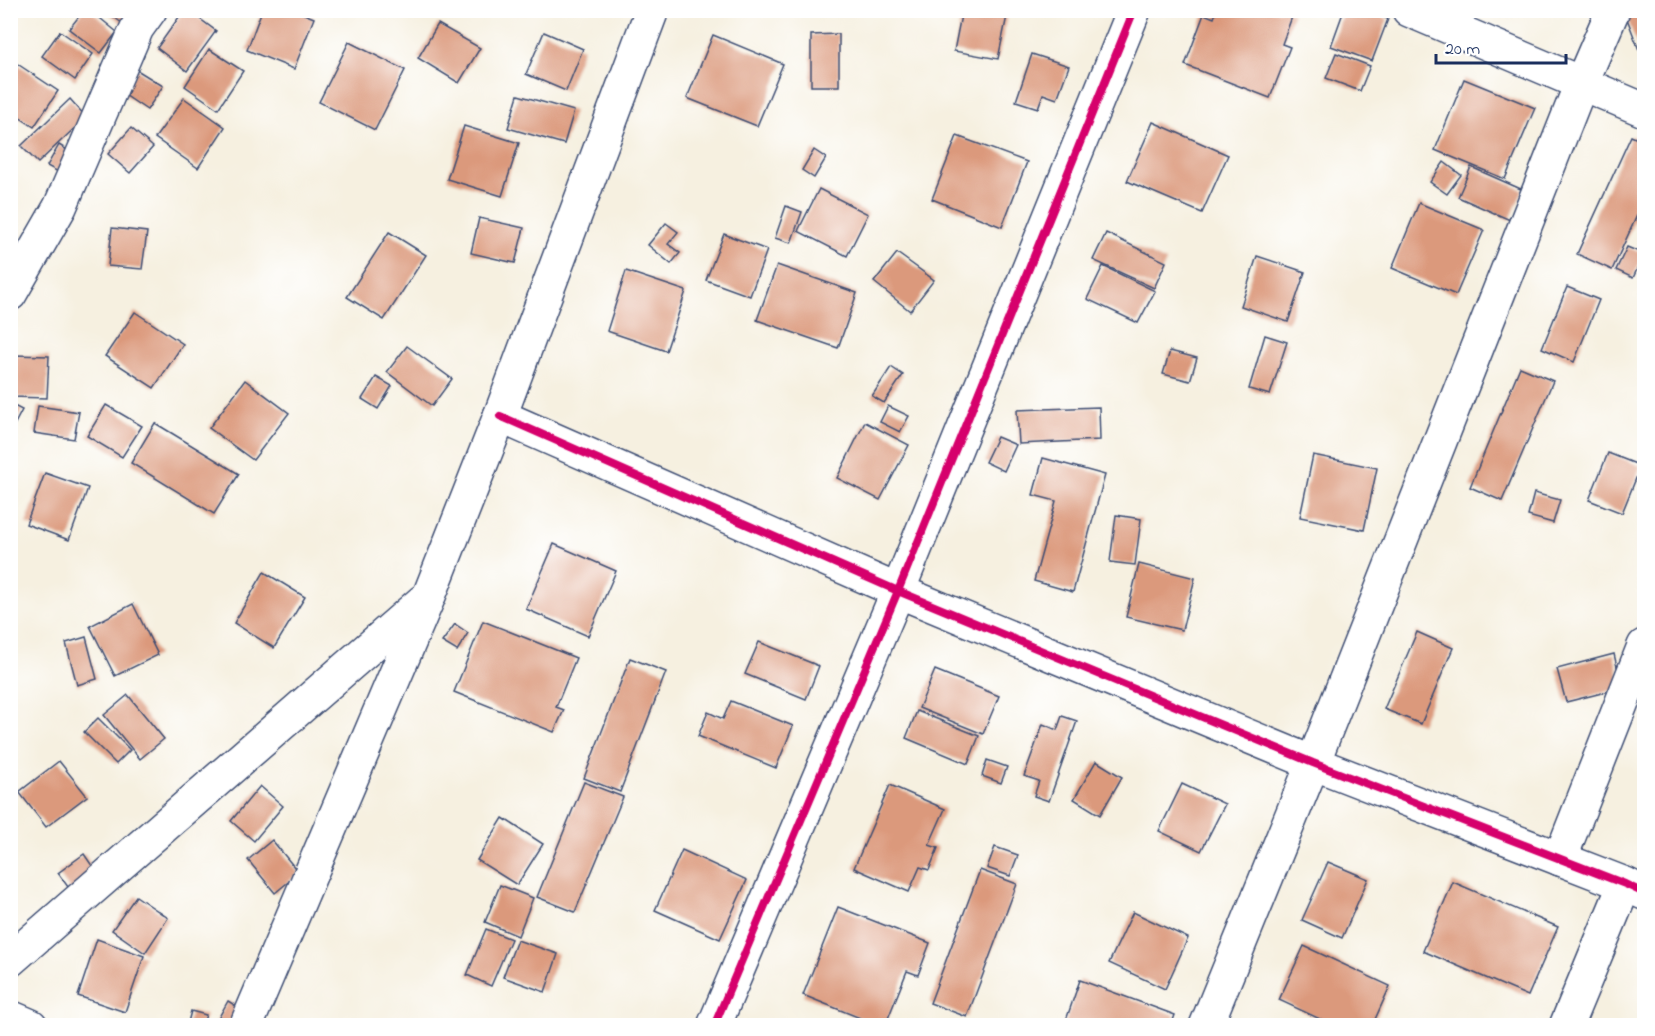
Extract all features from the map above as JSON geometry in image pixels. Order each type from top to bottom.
[{"type":"street","points":[[10,294],[60,207],[137,28],[150,10]]},
{"type":"street","points":[[246,1026],[429,596],[500,416],[652,10]]},
{"type":"street","points":[[714,1026],[898,591],[1134,10]]},
{"type":"street","points":[[1409,10],[1644,110]]},
{"type":"street","points":[[1206,1026],[1313,763],[1581,84],[1613,10]]},
{"type":"street","points":[[500,416],[898,591],[1313,763],[1635,888],[1566,1026]]},
{"type":"street","points":[[10,960],[429,596]]},
{"type":"street","points":[[1560,859],[1644,646]]},
{"type":"street","points":[[10,1017],[31,1026]]},
{"type":"building","points":[[84,10],[90,10],[117,32],[101,53],[69,29]]},
{"type":"building","points":[[104,10],[131,10],[122,23]]},
{"type":"building","points":[[184,10],[188,10],[216,31],[187,71],[157,48]]},
{"type":"building","points":[[262,10],[294,10],[314,18],[294,69],[247,50]]},
{"type":"building","points":[[962,10],[1007,16],[998,59],[954,51]]},
{"type":"building","points":[[1217,10],[1285,10],[1293,14],[1282,44],[1290,47],[1270,98],[1185,65],[1204,14],[1214,18]]},
{"type":"building","points":[[1344,10],[1365,10],[1388,19],[1372,61],[1331,46]]},
{"type":"building","points":[[1644,10],[1644,48],[1639,50],[1626,16]]},
{"type":"building","points":[[438,24],[480,48],[459,83],[418,58]]},
{"type":"building","points":[[60,31],[93,54],[75,80],[42,56]]},
{"type":"building","points":[[544,32],[583,49],[566,91],[526,74]]},
{"type":"building","points":[[839,34],[839,86],[811,86],[811,35]]},
{"type":"building","points":[[713,35],[783,64],[757,126],[687,98]]},
{"type":"building","points":[[349,42],[405,70],[375,130],[319,102]]},
{"type":"building","points":[[209,49],[243,71],[218,109],[185,86]]},
{"type":"building","points":[[1336,53],[1370,66],[1360,91],[1326,78]]},
{"type":"building","points":[[1032,54],[1069,66],[1057,99],[1043,94],[1038,108],[1016,101]]},
{"type":"building","points":[[16,63],[58,91],[34,127],[10,111],[10,71]]},
{"type":"building","points":[[137,70],[163,86],[147,110],[122,93]]},
{"type":"building","points":[[1464,79],[1535,108],[1505,179],[1435,150]]},
{"type":"building","points":[[518,95],[574,111],[564,144],[508,128]]},
{"type":"building","points":[[184,98],[225,127],[198,168],[155,138]]},
{"type":"building","points":[[70,99],[86,117],[38,163],[21,146]]},
{"type":"building","points":[[1153,122],[1228,155],[1202,213],[1127,181]]},
{"type":"building","points":[[464,126],[519,143],[502,196],[447,179]]},
{"type":"building","points":[[131,128],[153,147],[130,173],[108,154]]},
{"type":"building","points":[[957,136],[1027,162],[1002,227],[932,199]]},
{"type":"building","points":[[1631,136],[1644,142],[1644,200],[1612,270],[1577,254]]},
{"type":"building","points":[[59,145],[77,156],[66,176],[47,166]]},
{"type":"building","points":[[814,150],[826,158],[814,178],[802,170]]},
{"type":"building","points":[[1444,162],[1461,175],[1447,194],[1430,182]]},
{"type":"building","points":[[1471,167],[1523,190],[1510,220],[1458,197]]},
{"type":"building","points":[[819,189],[868,214],[847,256],[798,231]]},
{"type":"building","points":[[1419,203],[1484,230],[1456,295],[1392,268]]},
{"type":"building","points":[[786,206],[802,212],[791,243],[775,238]]},
{"type":"building","points":[[479,218],[524,228],[515,263],[471,253]]},
{"type":"building","points":[[666,223],[678,232],[668,244],[680,253],[671,264],[648,245]]},
{"type":"building","points":[[112,228],[147,232],[142,269],[108,266]]},
{"type":"building","points":[[389,232],[426,255],[384,320],[347,297]]},
{"type":"building","points":[[1106,233],[1166,262],[1154,288],[1093,260]]},
{"type":"building","points":[[724,234],[767,250],[750,296],[706,280]]},
{"type":"building","points":[[1627,247],[1644,254],[1633,278],[1616,270]]},
{"type":"building","points":[[897,253],[934,280],[910,311],[874,282]]},
{"type":"building","points":[[1257,256],[1305,272],[1288,322],[1241,306]]},
{"type":"building","points":[[777,265],[857,293],[838,348],[757,320]]},
{"type":"building","points":[[1103,266],[1155,291],[1138,323],[1087,299]]},
{"type":"building","points":[[626,271],[686,291],[666,351],[607,331]]},
{"type":"building","points":[[1567,287],[1599,300],[1574,362],[1542,348]]},
{"type":"building","points":[[135,312],[183,344],[154,388],[105,356]]},
{"type":"building","points":[[1265,335],[1287,342],[1270,395],[1249,389]]},
{"type":"building","points":[[407,346],[452,379],[432,406],[387,372]]},
{"type":"building","points":[[1170,351],[1197,358],[1190,381],[1163,374]]},
{"type":"building","points":[[12,355],[49,356],[47,398],[11,397]]},
{"type":"building","points":[[891,367],[903,375],[884,403],[872,396]]},
{"type":"building","points":[[1520,367],[1553,381],[1502,501],[1470,487]]},
{"type":"building","points":[[376,377],[392,386],[378,409],[362,399]]},
{"type":"building","points":[[245,380],[289,413],[253,460],[209,428]]},
{"type":"building","points":[[10,404],[22,410],[10,433]]},
{"type":"building","points":[[106,405],[142,426],[122,457],[87,436]]},
{"type":"building","points":[[38,406],[79,412],[74,439],[34,433]]},
{"type":"building","points":[[888,406],[909,416],[900,432],[880,422]]},
{"type":"building","points":[[1099,407],[1100,440],[1019,444],[1017,410]]},
{"type":"building","points":[[865,422],[909,445],[880,500],[837,478]]},
{"type":"building","points":[[155,423],[239,474],[214,514],[131,463]]},
{"type":"building","points":[[997,437],[1016,445],[1004,471],[985,462]]},
{"type":"building","points":[[1608,453],[1641,466],[1622,513],[1589,500]]},
{"type":"building","points":[[1313,455],[1377,468],[1364,530],[1300,517]]},
{"type":"building","points":[[1043,458],[1105,475],[1073,592],[1034,581],[1056,501],[1033,495]]},
{"type":"building","points":[[45,473],[88,488],[69,540],[26,524]]},
{"type":"building","points":[[1534,493],[1560,500],[1553,523],[1528,516]]},
{"type":"building","points":[[1116,515],[1141,519],[1135,565],[1110,562]]},
{"type":"building","points":[[554,544],[616,571],[588,636],[526,609]]},
{"type":"building","points":[[1139,564],[1195,578],[1182,630],[1126,617]]},
{"type":"building","points":[[264,572],[305,597],[274,648],[234,623]]},
{"type":"building","points":[[133,604],[158,655],[115,676],[90,626]]},
{"type":"building","points":[[483,621],[576,658],[556,707],[564,710],[554,732],[454,692]]},
{"type":"building","points":[[455,624],[468,633],[457,651],[442,642]]},
{"type":"building","points":[[1417,632],[1453,648],[1421,724],[1384,709]]},
{"type":"building","points":[[86,637],[97,679],[77,685],[66,643]]},
{"type":"building","points":[[759,642],[819,666],[806,699],[745,674]]},
{"type":"building","points":[[1614,654],[1622,688],[1566,702],[1557,669]]},
{"type":"building","points":[[630,658],[666,672],[620,792],[584,778]]},
{"type":"building","points":[[935,670],[999,696],[983,734],[919,708]]},
{"type":"building","points":[[128,695],[164,739],[140,759],[104,715]]},
{"type":"building","points":[[731,701],[793,726],[776,768],[698,736],[708,712],[723,719]]},
{"type":"building","points":[[917,711],[979,736],[968,764],[906,738]]},
{"type":"building","points":[[1062,716],[1077,721],[1049,801],[1034,796],[1039,781],[1024,776],[1043,724],[1057,730]]},
{"type":"building","points":[[98,718],[130,750],[116,764],[84,732]]},
{"type":"building","points":[[987,760],[1007,767],[1001,783],[982,776]]},
{"type":"building","points":[[59,761],[87,796],[46,827],[19,792]]},
{"type":"building","points":[[1096,761],[1122,777],[1100,815],[1074,799]]},
{"type":"building","points":[[584,782],[623,797],[575,912],[537,897]]},
{"type":"building","points":[[1182,784],[1225,804],[1201,851],[1159,831]]},
{"type":"building","points":[[890,785],[945,809],[929,845],[938,848],[929,870],[920,867],[909,892],[854,868]]},
{"type":"building","points":[[260,786],[283,806],[254,841],[231,821]]},
{"type":"building","points":[[503,818],[543,844],[517,885],[477,860]]},
{"type":"building","points":[[272,840],[299,873],[275,893],[248,860]]},
{"type":"building","points":[[995,847],[1018,855],[1010,876],[987,868]]},
{"type":"building","points":[[682,850],[747,880],[720,939],[655,910]]},
{"type":"building","points":[[84,854],[99,876],[73,894],[58,873]]},
{"type":"building","points":[[1328,862],[1368,879],[1342,938],[1302,920]]},
{"type":"building","points":[[980,870],[1017,884],[967,1017],[930,1003]]},
{"type":"building","points":[[1453,882],[1558,927],[1528,996],[1423,951]]},
{"type":"building","points":[[500,885],[533,898],[518,936],[485,922]]},
{"type":"building","points":[[136,896],[168,918],[145,953],[112,930]]},
{"type":"building","points":[[838,907],[930,943],[918,975],[907,971],[885,1026],[803,995]]},
{"type":"building","points":[[1133,912],[1188,938],[1165,989],[1109,963]]},
{"type":"building","points":[[486,929],[511,939],[491,986],[467,975]]},
{"type":"building","points":[[97,939],[144,956],[125,1012],[78,996]]},
{"type":"building","points":[[517,940],[558,954],[545,992],[503,977]]},
{"type":"building","points":[[1304,946],[1390,986],[1372,1026],[1335,1026],[1279,1000]]},
{"type":"building","points":[[1080,980],[1175,1015],[1171,1026],[1064,1026]]},
{"type":"building","points":[[228,1001],[241,1009],[232,1026],[214,1026]]},
{"type":"building","points":[[191,1011],[206,1015],[202,1026],[187,1026]]},
{"type":"cycle path","points":[[714,1026],[898,591],[1134,10]]},
{"type":"cycle path","points":[[500,416],[898,591],[1313,763],[1644,893]]}]
